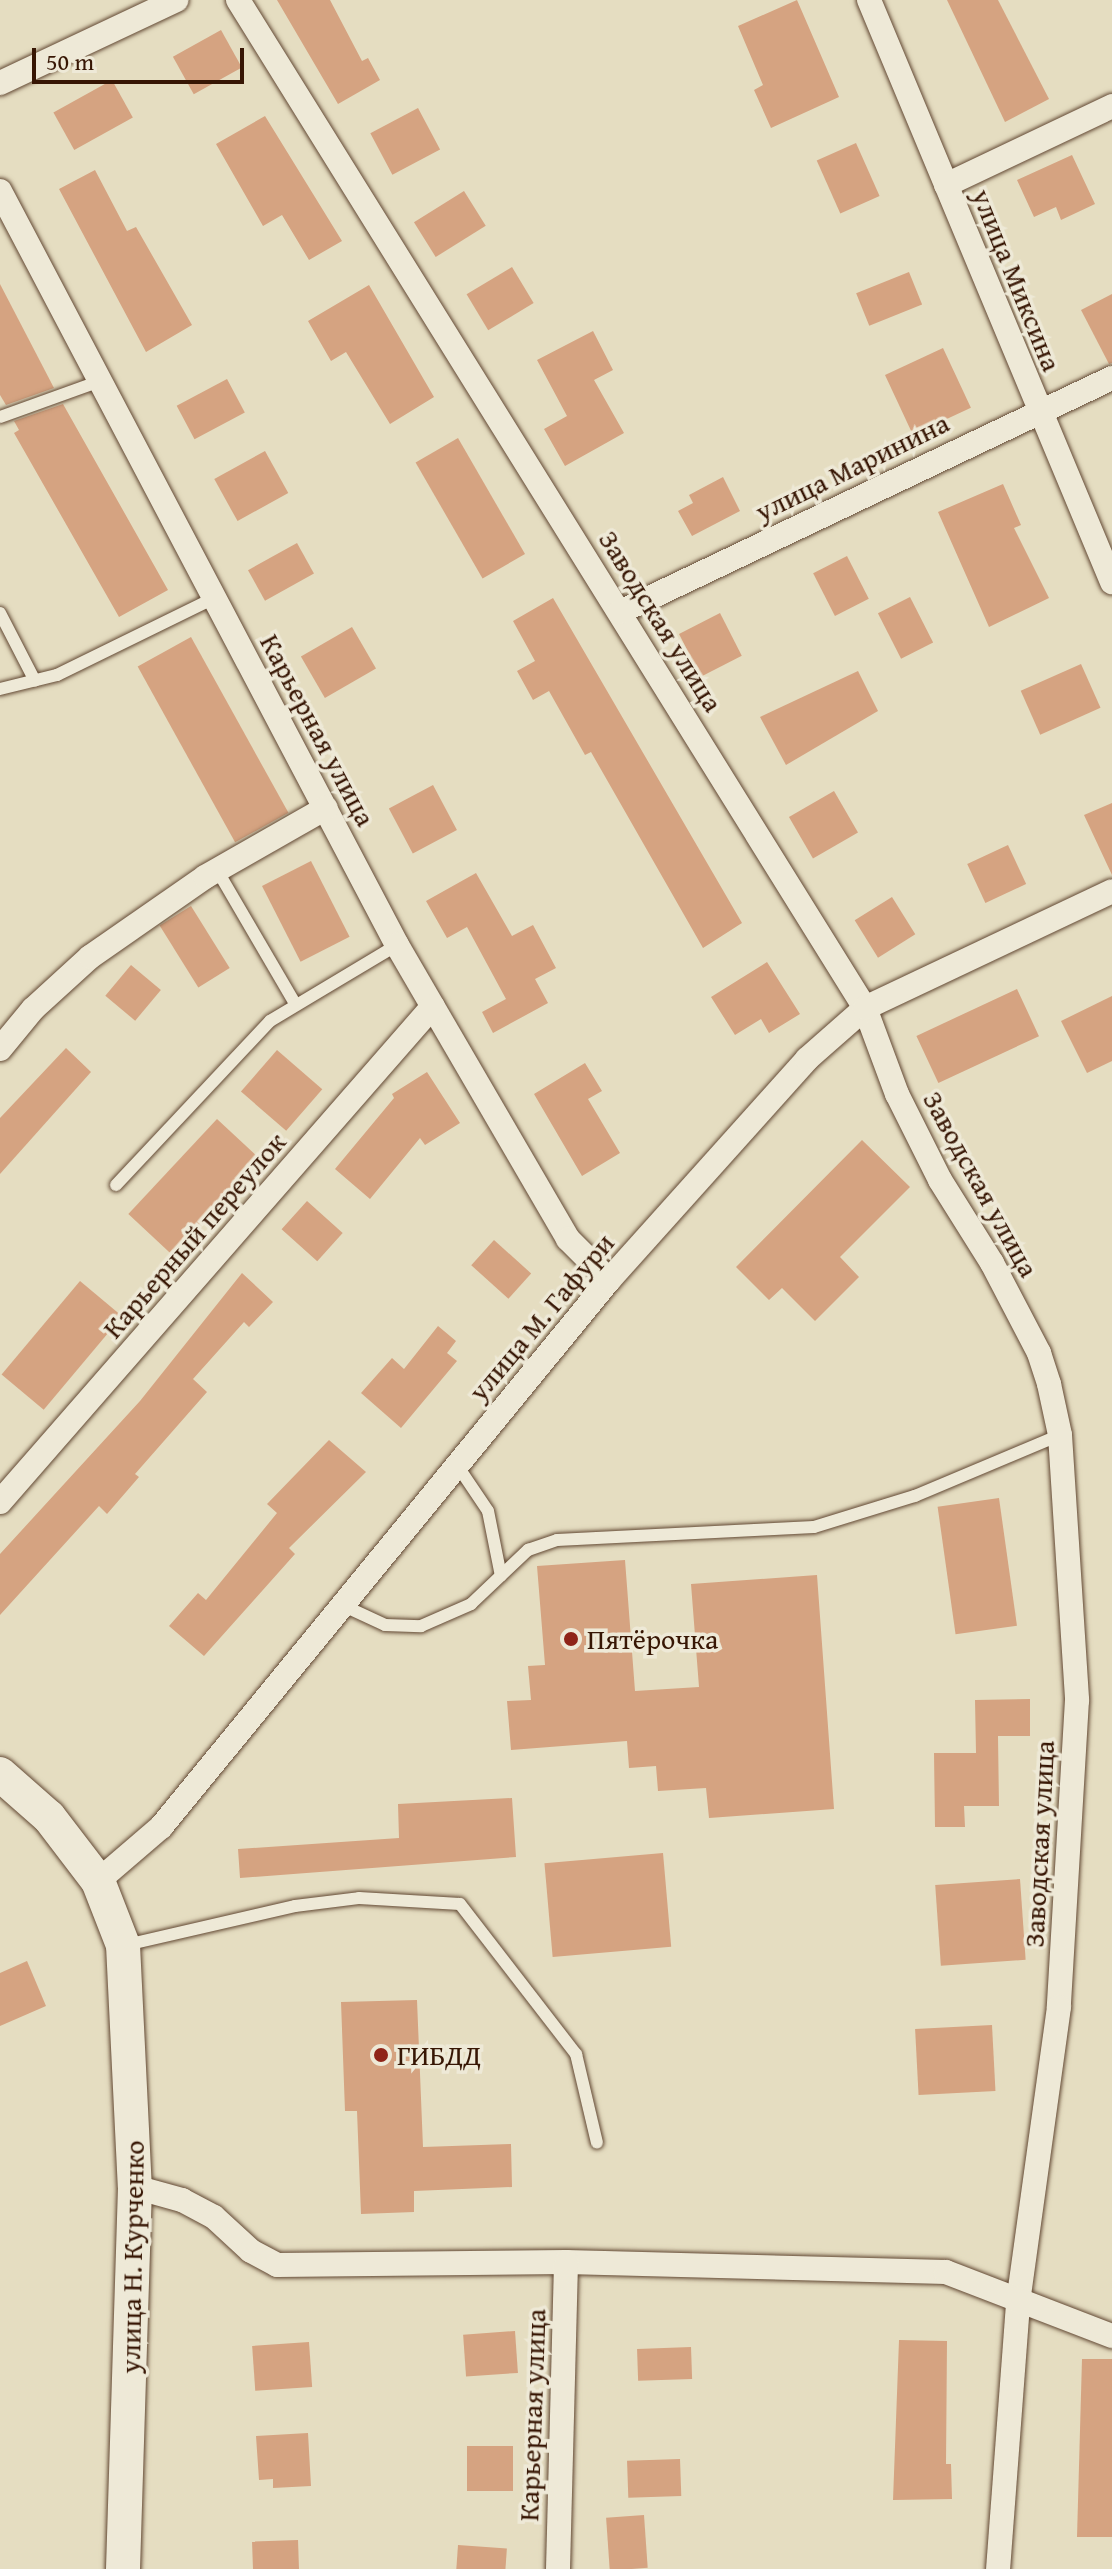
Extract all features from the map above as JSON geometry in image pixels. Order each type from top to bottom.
[{"type":"main road","name":"улица Н. Курченко","points":[[0,1774],[49,1817],[98,1881],[123,1945],[135,2187],[123,2569]]},
{"type":"street","points":[[0,83],[176,0]]},
{"type":"street","name":"Заводская улица","points":[[238,0],[865,1008],[897,1094],[932,1166],[1039,1353],[1060,1435],[1077,1700],[1059,2007],[1018,2304],[998,2569]]},
{"type":"street","name":"улица Миксина","points":[[869,0],[1037,411],[1112,582]]},
{"type":"street","points":[[946,185],[1112,106]]},
{"type":"street","name":"Карьерная улица","points":[[0,191],[397,945],[568,1239],[609,1280]]},
{"type":"street","name":"улица Маринина","points":[[620,612],[1037,411],[1112,378]]},
{"type":"street","points":[[0,1049],[33,1009],[90,957],[217,870],[326,808]]},
{"type":"street","name":"улица М. Гафури","points":[[98,1881],[161,1827],[609,1280],[807,1059],[865,1008],[1112,891]]},
{"type":"street","name":"Карьерный переулок","points":[[0,1502],[433,1006]]},
{"type":"street","points":[[135,2187],[182,2200],[214,2217],[251,2251],[277,2265],[566,2262],[946,2272],[1018,2304],[1112,2336]]},
{"type":"street","name":"Карьерная улица","points":[[558,2569],[566,2262]]},
{"type":"lane","points":[[0,417],[100,381]]},
{"type":"lane","points":[[0,689],[35,681],[214,598]]},
{"type":"lane","points":[[0,613],[35,681]]},
{"type":"lane","points":[[217,870],[296,1005]]},
{"type":"lane","points":[[116,1185],[270,1021],[397,945]]},
{"type":"lane","points":[[342,1605],[385,1625],[421,1626],[471,1604],[528,1550],[557,1540],[814,1527],[915,1496],[1060,1435]]},
{"type":"lane","points":[[457,1465],[488,1511],[501,1576]]},
{"type":"lane","points":[[123,1945],[295,1906],[359,1898],[460,1904],[576,2054],[597,2143]]},
{"type":"building","points":[[277,0],[330,0],[362,61],[368,58],[380,80],[338,104]]},
{"type":"building","points":[[797,0],[839,97],[771,128],[754,90],[763,85],[738,26]]},
{"type":"building","points":[[947,0],[998,0],[1049,99],[1005,122]]},
{"type":"building","points":[[221,30],[242,68],[194,94],[173,57]]},
{"type":"building","points":[[112,80],[133,118],[74,150],[53,112]]},
{"type":"building","points":[[418,108],[440,149],[392,175],[370,133]]},
{"type":"building","points":[[265,116],[342,241],[309,260],[282,215],[263,226],[216,144]]},
{"type":"building","points":[[856,143],[880,196],[840,213],[817,160]]},
{"type":"building","points":[[1072,155],[1095,204],[1061,220],[1056,207],[1034,217],[1017,180]]},
{"type":"building","points":[[95,170],[127,231],[136,227],[192,325],[146,352],[59,189]]},
{"type":"building","points":[[464,191],[486,226],[436,257],[414,222]]},
{"type":"building","points":[[512,267],[534,303],[488,330],[467,294]]},
{"type":"building","points":[[909,272],[922,304],[869,326],[856,293]]},
{"type":"building","points":[[0,284],[54,388],[6,405],[0,395]]},
{"type":"building","points":[[369,285],[434,397],[390,424],[346,352],[331,361],[308,321]]},
{"type":"building","points":[[1112,294],[1112,363],[1109,364],[1081,310]]},
{"type":"building","points":[[593,331],[613,370],[594,380],[624,433],[565,466],[544,429],[567,416],[537,360]]},
{"type":"building","points":[[943,348],[971,408],[913,435],[885,375]]},
{"type":"building","points":[[227,379],[245,413],[195,439],[177,406]]},
{"type":"building","points":[[63,404],[168,590],[119,617],[14,433],[19,430],[14,421]]},
{"type":"building","points":[[458,438],[525,554],[483,579],[416,462]]},
{"type":"building","points":[[265,451],[288,493],[238,521],[214,479]]},
{"type":"building","points":[[723,477],[740,511],[692,536],[678,511],[693,503],[689,495]]},
{"type":"building","points":[[1003,484],[1021,525],[1014,528],[1049,598],[989,627],[938,512]]},
{"type":"building","points":[[297,543],[314,574],[265,601],[248,570]]},
{"type":"building","points":[[847,556],[869,599],[835,616],[813,573]]},
{"type":"building","points":[[910,597],[933,642],[901,659],[878,613]]},
{"type":"building","points":[[553,598],[742,923],[703,948],[591,752],[585,755],[549,691],[533,700],[517,671],[535,661],[513,621]]},
{"type":"building","points":[[720,613],[742,656],[701,677],[679,634]]},
{"type":"building","points":[[352,627],[376,669],[325,698],[301,656]]},
{"type":"building","points":[[191,637],[288,813],[235,842],[138,667]]},
{"type":"building","points":[[1081,664],[1101,708],[1040,735],[1021,691]]},
{"type":"building","points":[[858,671],[878,711],[786,765],[760,717]]},
{"type":"building","points":[[433,785],[457,830],[413,854],[389,808]]},
{"type":"building","points":[[834,791],[858,833],[813,859],[789,817]]},
{"type":"building","points":[[1112,803],[1112,875],[1084,815]]},
{"type":"building","points":[[1008,845],[1026,884],[985,903],[967,864]]},
{"type":"building","points":[[311,861],[350,937],[301,962],[262,886]]},
{"type":"building","points":[[476,873],[512,936],[533,925],[556,968],[535,979],[548,1003],[493,1033],[482,1012],[506,999],[467,927],[447,938],[426,901]]},
{"type":"building","points":[[892,897],[915,934],[878,958],[855,920]]},
{"type":"building","points":[[191,906],[230,968],[198,988],[160,926]]},
{"type":"building","points":[[767,962],[800,1014],[769,1033],[761,1019],[735,1035],[711,997]]},
{"type":"building","points":[[131,965],[161,990],[135,1021],[105,996]]},
{"type":"building","points":[[1017,989],[1039,1036],[938,1083],[916,1036]]},
{"type":"building","points":[[1112,996],[1112,1061],[1087,1073],[1061,1021]]},
{"type":"building","points":[[66,1048],[91,1072],[0,1174],[0,1118]]},
{"type":"building","points":[[277,1050],[322,1089],[286,1131],[241,1092]]},
{"type":"building","points":[[585,1063],[602,1091],[588,1099],[620,1153],[582,1176],[534,1094]]},
{"type":"building","points":[[427,1072],[460,1123],[425,1145],[420,1138],[370,1199],[335,1169],[394,1098],[392,1094]]},
{"type":"building","points":[[217,1119],[260,1159],[171,1254],[128,1214]]},
{"type":"building","points":[[862,1140],[910,1187],[840,1257],[859,1277],[815,1321],[782,1288],[769,1300],[736,1267]]},
{"type":"building","points":[[307,1201],[343,1233],[317,1261],[282,1229]]},
{"type":"building","points":[[494,1240],[531,1273],[508,1299],[471,1265]]},
{"type":"building","points":[[242,1273],[273,1302],[249,1327],[244,1322],[193,1379],[207,1392],[135,1474],[139,1477],[107,1514],[99,1506],[0,1615],[0,1554],[140,1401]]},
{"type":"building","points":[[80,1281],[122,1316],[44,1410],[2,1374]]},
{"type":"building","points":[[438,1326],[456,1341],[447,1353],[457,1361],[401,1428],[361,1393],[392,1358],[404,1369]]},
{"type":"building","points":[[329,1440],[366,1472],[289,1548],[295,1554],[204,1656],[169,1626],[198,1593],[206,1600],[277,1513],[267,1504]]},
{"type":"building","points":[[999,1498],[1017,1626],[956,1634],[938,1507]]},
{"type":"building","points":[[625,1560],[635,1691],[699,1687],[691,1584],[817,1575],[834,1809],[709,1818],[706,1788],[658,1791],[656,1766],[629,1768],[627,1741],[511,1750],[507,1701],[531,1700],[528,1666],[545,1665],[537,1566]]},
{"type":"building","points":[[1030,1699],[1030,1736],[998,1736],[999,1806],[964,1806],[965,1827],[935,1827],[934,1753],[976,1753],[975,1700]]},
{"type":"building","points":[[512,1798],[516,1857],[240,1878],[238,1849],[399,1838],[398,1804]]},
{"type":"building","points":[[663,1853],[671,1947],[553,1957],[544,1863]]},
{"type":"building","points":[[1020,1879],[1026,1960],[941,1966],[935,1885]]},
{"type":"building","points":[[27,1961],[46,2006],[0,2026],[0,1973]]},
{"type":"building","name":"ГИБДД","points":[[417,2000],[423,2147],[511,2144],[512,2187],[414,2191],[414,2212],[361,2214],[357,2111],[345,2111],[341,2002]]},
{"type":"building","points":[[992,2025],[995,2091],[919,2095],[915,2029]]},
{"type":"building","points":[[515,2331],[518,2373],[466,2377],[463,2335]]},
{"type":"building","points":[[899,2340],[947,2341],[946,2464],[951,2464],[952,2499],[893,2500]]},
{"type":"building","points":[[309,2342],[312,2387],[255,2391],[252,2346]]},
{"type":"building","points":[[691,2347],[692,2379],[638,2381],[637,2349]]},
{"type":"building","points":[[1082,2359],[1112,2359],[1112,2537],[1077,2537]]},
{"type":"building","points":[[308,2433],[311,2486],[273,2488],[273,2479],[259,2480],[256,2436]]},
{"type":"building","points":[[467,2446],[513,2446],[513,2491],[467,2491]]},
{"type":"building","points":[[680,2459],[681,2496],[628,2498],[627,2461]]},
{"type":"building","points":[[644,2515],[648,2568],[610,2569],[606,2518]]},
{"type":"building","points":[[298,2540],[299,2569],[253,2569],[252,2542]]},
{"type":"building","points":[[458,2545],[507,2548],[505,2569],[456,2569]]},
{"type":"place","name":"Пятёрочка","points":[[571,1639]]},
{"type":"place","name":"ГИБДД","points":[[381,2055]]}]
